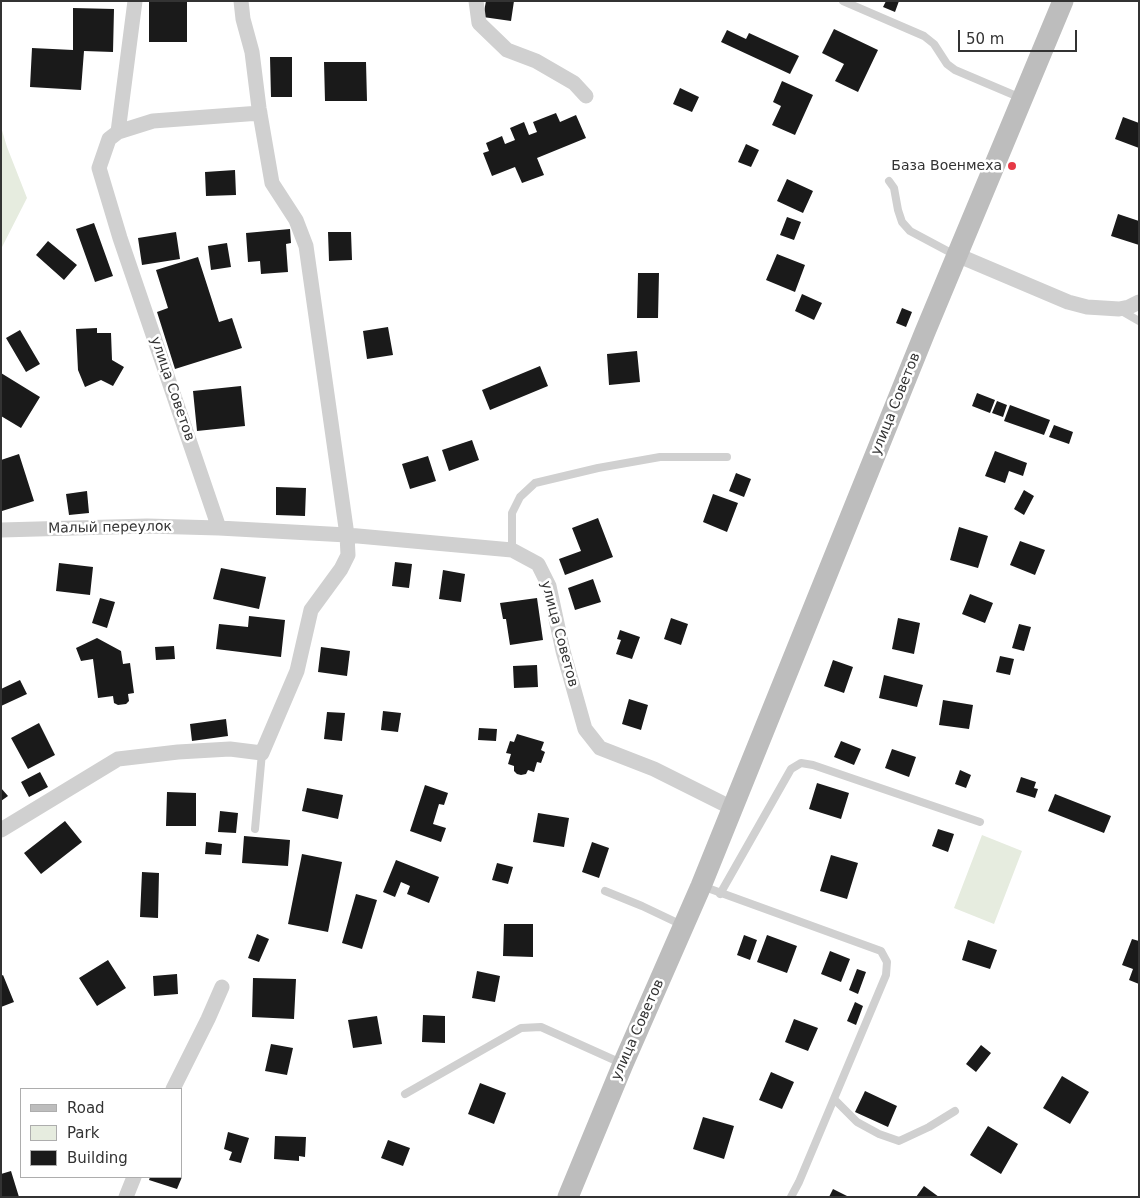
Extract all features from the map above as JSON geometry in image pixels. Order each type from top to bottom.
[{"type":"main road","name":"улица Советов","points":[[568,1197],[623,1064],[684,926],[710,890],[732,808],[1063,1]]},
{"type":"street","name":"улица Советов","points":[[135,1],[118,132],[109,139],[99,168],[120,238],[219,528],[347,535],[512,550],[538,564],[549,586],[563,651],[585,729],[600,748],[654,769],[732,808]]},
{"type":"street","points":[[1,830],[118,759],[178,752],[230,749],[262,753],[297,671],[311,610],[348,555],[347,535],[306,246],[296,220],[272,183],[252,52],[243,19],[241,1]]},
{"type":"street","points":[[476,1],[479,23],[507,50],[536,61],[574,83],[586,96]]},
{"type":"street","points":[[118,132],[153,121],[260,113]]},
{"type":"street","points":[[957,256],[1068,302],[1087,307],[1119,309],[1139,302]]},
{"type":"street","name":"Малый переулок","points":[[1,530],[148,526],[219,528]]},
{"type":"street","points":[[174,1088],[222,987]]},
{"type":"street","points":[[126,1197],[134,1178]]},
{"type":"lane","points":[[843,1],[924,36],[934,44],[947,64],[955,70],[1022,99]]},
{"type":"lane","points":[[889,181],[894,188],[902,222],[910,231],[957,256]]},
{"type":"lane","points":[[1119,309],[1139,321]]},
{"type":"lane","points":[[512,550],[512,513],[520,497],[536,483],[660,456],[727,457]]},
{"type":"lane","points":[[255,829],[262,753]]},
{"type":"lane","points":[[791,1197],[886,975],[887,962],[881,951],[710,890],[791,769],[801,763],[813,765],[980,822]]},
{"type":"lane","points":[[605,891],[684,926]]},
{"type":"lane","points":[[405,1094],[521,1028],[541,1027],[623,1064]]},
{"type":"lane","points":[[834,1099],[857,1122],[879,1134],[898,1141],[929,1127],[955,1111]]},
{"type":"green space","points":[[1,127],[27,198],[1,249]]},
{"type":"green space","points":[[982,835],[1022,851],[994,924],[954,908]]},
{"type":"building","points":[[149,1],[187,1],[187,42],[149,42]]},
{"type":"building","points":[[486,1],[514,1],[511,21],[483,17]]},
{"type":"building","points":[[886,1],[899,1],[895,12],[883,7]]},
{"type":"building","points":[[73,8],[114,9],[113,52],[84,51],[81,90],[30,87],[32,48],[73,50]]},
{"type":"building","points":[[834,29],[878,50],[858,92],[835,81],[844,64],[822,53]]},
{"type":"building","points":[[727,30],[746,39],[749,33],[799,56],[790,74],[721,42]]},
{"type":"building","points":[[270,57],[292,57],[292,97],[271,97]]},
{"type":"building","points":[[324,62],[366,62],[367,101],[325,101]]},
{"type":"building","points":[[782,81],[813,95],[795,135],[772,125],[781,106],[773,102]]},
{"type":"building","points":[[680,88],[699,97],[692,112],[673,104]]},
{"type":"building","points":[[556,113],[560,122],[576,115],[586,138],[537,158],[544,175],[522,183],[515,167],[492,176],[483,153],[489,151],[486,143],[502,136],[505,144],[515,140],[510,128],[524,122],[529,135],[537,132],[533,122]]},
{"type":"building","points":[[1123,117],[1139,123],[1139,148],[1115,139]]},
{"type":"building","points":[[746,144],[759,150],[751,167],[738,162]]},
{"type":"building","points":[[235,170],[236,195],[206,196],[205,172]]},
{"type":"building","points":[[787,179],[813,191],[803,213],[777,201]]},
{"type":"building","points":[[1118,214],[1139,221],[1139,245],[1111,236]]},
{"type":"building","points":[[787,217],[801,222],[794,240],[780,235]]},
{"type":"building","points":[[94,223],[113,276],[95,282],[76,229]]},
{"type":"building","points":[[290,229],[291,243],[286,244],[288,272],[261,274],[260,261],[248,262],[246,233]]},
{"type":"building","points":[[176,232],[180,259],[142,265],[138,238]]},
{"type":"building","points":[[328,232],[351,232],[352,260],[329,261]]},
{"type":"building","points":[[48,241],[77,265],[64,280],[36,255]]},
{"type":"building","points":[[227,243],[231,267],[211,270],[208,246]]},
{"type":"building","points":[[777,254],[805,265],[795,292],[766,280]]},
{"type":"building","points":[[198,257],[219,322],[232,318],[242,348],[175,369],[157,312],[168,308],[156,270]]},
{"type":"building","points":[[638,273],[659,273],[658,318],[637,318]]},
{"type":"building","points":[[802,294],[822,303],[814,320],[795,311]]},
{"type":"building","points":[[902,308],[912,312],[906,327],[896,323]]},
{"type":"building","points":[[388,327],[393,355],[367,359],[363,331]]},
{"type":"building","points":[[97,328],[97,333],[111,333],[112,360],[124,367],[113,386],[101,380],[85,387],[78,370],[76,329]]},
{"type":"building","points":[[20,330],[40,364],[26,372],[6,338]]},
{"type":"building","points":[[637,351],[640,382],[609,385],[607,354]]},
{"type":"building","points":[[540,366],[548,386],[490,410],[482,390]]},
{"type":"building","points":[[1,373],[40,397],[21,428],[1,416]]},
{"type":"building","points":[[241,386],[245,426],[197,431],[193,391]]},
{"type":"building","points":[[977,393],[995,400],[990,413],[972,406]]},
{"type":"building","points":[[997,401],[1007,405],[1003,417],[992,413]]},
{"type":"building","points":[[1010,405],[1050,420],[1044,435],[1004,421]]},
{"type":"building","points":[[1054,425],[1073,432],[1069,444],[1049,437]]},
{"type":"building","points":[[472,440],[479,460],[449,471],[442,450]]},
{"type":"building","points":[[995,451],[1027,463],[1023,476],[1009,471],[1005,483],[985,476]]},
{"type":"building","points":[[19,454],[34,501],[2,511],[1,460]]},
{"type":"building","points":[[428,456],[436,481],[410,489],[402,464]]},
{"type":"building","points":[[736,473],[751,479],[744,497],[729,491]]},
{"type":"building","points":[[276,487],[306,488],[305,516],[276,515]]},
{"type":"building","points":[[1024,490],[1034,496],[1024,515],[1014,509]]},
{"type":"building","points":[[87,491],[89,513],[69,515],[66,494]]},
{"type":"building","points":[[713,494],[738,503],[727,532],[703,522]]},
{"type":"building","points":[[598,518],[613,557],[565,575],[559,559],[581,551],[572,528]]},
{"type":"building","points":[[959,527],[988,536],[978,568],[950,560]]},
{"type":"building","points":[[1020,541],[1045,550],[1035,575],[1010,565]]},
{"type":"building","points":[[395,562],[412,564],[409,588],[392,586]]},
{"type":"building","points":[[59,563],[93,567],[90,595],[56,591]]},
{"type":"building","points":[[221,568],[266,577],[259,609],[213,599]]},
{"type":"building","points":[[443,570],[465,574],[461,602],[439,599]]},
{"type":"building","points":[[593,579],[601,602],[575,610],[568,588]]},
{"type":"building","points":[[970,594],[993,603],[985,623],[962,614]]},
{"type":"building","points":[[100,598],[115,602],[107,628],[92,623]]},
{"type":"building","points":[[537,598],[543,640],[510,645],[506,619],[503,619],[500,603]]},
{"type":"building","points":[[249,616],[285,620],[281,657],[216,649],[219,624],[248,627]]},
{"type":"building","points":[[671,618],[688,624],[681,645],[664,639]]},
{"type":"building","points":[[898,618],[920,623],[914,654],[892,649]]},
{"type":"building","points":[[1019,624],[1031,627],[1024,651],[1012,648]]},
{"type":"building","points":[[620,630],[640,637],[632,659],[616,654],[621,640],[617,639]]},
{"type":"building","points":[[97,638],[121,651],[123,664],[130,663],[134,693],[128,694],[129,701],[126,704],[118,705],[114,703],[113,696],[98,698],[93,659],[81,661],[76,648]]},
{"type":"building","points":[[174,646],[175,659],[156,660],[155,647]]},
{"type":"building","points":[[321,647],[350,651],[347,676],[318,672]]},
{"type":"building","points":[[1000,656],[1014,659],[1010,675],[996,672]]},
{"type":"building","points":[[833,660],[853,667],[844,693],[824,686]]},
{"type":"building","points":[[537,665],[538,687],[514,688],[513,666]]},
{"type":"building","points":[[884,675],[923,685],[917,707],[879,698]]},
{"type":"building","points":[[20,680],[27,694],[1,706],[1,689]]},
{"type":"building","points":[[629,699],[648,705],[641,730],[622,724]]},
{"type":"building","points":[[943,700],[973,705],[969,729],[939,725]]},
{"type":"building","points":[[383,711],[401,713],[398,732],[381,730]]},
{"type":"building","points":[[327,712],[345,713],[342,741],[324,739]]},
{"type":"building","points":[[226,719],[228,736],[192,741],[190,724]]},
{"type":"building","points":[[39,723],[55,755],[28,769],[11,738]]},
{"type":"building","points":[[479,728],[497,729],[496,741],[478,740]]},
{"type":"building","points":[[517,734],[544,742],[541,750],[545,752],[541,763],[537,762],[534,772],[528,770],[526,774],[517,774],[514,771],[514,766],[508,764],[511,754],[506,753],[510,741],[514,742]]},
{"type":"building","points":[[841,741],[861,749],[854,765],[834,757]]},
{"type":"building","points":[[892,749],[916,757],[909,777],[885,768]]},
{"type":"building","points":[[960,770],[971,775],[966,788],[955,784]]},
{"type":"building","points":[[40,772],[48,787],[29,797],[21,782]]},
{"type":"building","points":[[1021,777],[1036,782],[1034,788],[1038,789],[1035,798],[1016,792]]},
{"type":"building","points":[[817,783],[849,793],[841,819],[809,809]]},
{"type":"building","points":[[425,785],[448,793],[444,805],[439,804],[433,824],[446,828],[441,842],[410,831]]},
{"type":"building","points":[[1,788],[8,796],[1,801]]},
{"type":"building","points":[[307,788],[343,795],[338,819],[302,811]]},
{"type":"building","points":[[167,792],[196,793],[196,826],[166,826]]},
{"type":"building","points":[[1055,794],[1111,816],[1104,833],[1048,811]]},
{"type":"building","points":[[220,811],[238,813],[236,833],[218,832]]},
{"type":"building","points":[[538,813],[569,818],[564,847],[533,842]]},
{"type":"building","points":[[65,821],[82,842],[41,874],[24,853]]},
{"type":"building","points":[[938,829],[954,834],[948,852],[932,846]]},
{"type":"building","points":[[244,836],[290,840],[288,866],[242,863]]},
{"type":"building","points":[[206,842],[222,844],[221,855],[205,854]]},
{"type":"building","points":[[592,842],[609,848],[599,878],[582,872]]},
{"type":"building","points":[[302,854],[342,862],[328,932],[288,924]]},
{"type":"building","points":[[831,855],[858,863],[847,899],[820,891]]},
{"type":"building","points":[[396,860],[439,877],[429,903],[407,894],[410,886],[401,882],[395,897],[383,892]]},
{"type":"building","points":[[497,863],[513,867],[508,884],[492,880]]},
{"type":"building","points":[[142,872],[159,873],[158,918],[140,917]]},
{"type":"building","points":[[356,894],[377,900],[362,949],[342,943]]},
{"type":"building","points":[[504,924],[533,924],[533,957],[503,956]]},
{"type":"building","points":[[257,934],[269,939],[259,962],[248,958]]},
{"type":"building","points":[[744,935],[757,940],[750,960],[737,955]]},
{"type":"building","points":[[767,935],[797,946],[787,973],[757,962]]},
{"type":"building","points":[[1132,939],[1139,941],[1139,984],[1129,980],[1133,969],[1122,965]]},
{"type":"building","points":[[968,940],[997,950],[990,969],[962,960]]},
{"type":"building","points":[[830,951],[850,959],[841,982],[821,974]]},
{"type":"building","points":[[108,960],[126,988],[97,1006],[79,978]]},
{"type":"building","points":[[857,969],[866,972],[858,994],[849,990]]},
{"type":"building","points":[[477,971],[500,976],[495,1002],[472,998]]},
{"type":"building","points":[[177,974],[178,994],[154,996],[153,976]]},
{"type":"building","points":[[3,975],[14,1002],[1,1007],[1,976]]},
{"type":"building","points":[[253,978],[296,979],[294,1019],[252,1017]]},
{"type":"building","points":[[855,1002],[863,1006],[856,1025],[847,1021]]},
{"type":"building","points":[[423,1015],[445,1016],[445,1043],[422,1042]]},
{"type":"building","points":[[377,1016],[382,1044],[353,1048],[348,1020]]},
{"type":"building","points":[[794,1019],[818,1028],[808,1051],[785,1042]]},
{"type":"building","points":[[271,1044],[293,1048],[287,1075],[265,1071]]},
{"type":"building","points":[[981,1045],[991,1053],[976,1072],[966,1064]]},
{"type":"building","points":[[771,1072],[794,1082],[782,1109],[759,1100]]},
{"type":"building","points":[[1062,1076],[1089,1092],[1070,1124],[1043,1108]]},
{"type":"building","points":[[480,1083],[506,1093],[494,1124],[468,1114]]},
{"type":"building","points":[[865,1091],[897,1106],[888,1127],[855,1112]]},
{"type":"building","points":[[703,1117],[734,1126],[724,1159],[693,1149]]},
{"type":"building","points":[[988,1126],[1018,1144],[1001,1174],[970,1155]]},
{"type":"building","points":[[228,1132],[249,1138],[241,1163],[229,1160],[232,1152],[224,1149]]},
{"type":"building","points":[[275,1136],[306,1137],[305,1157],[299,1156],[299,1161],[274,1159]]},
{"type":"building","points":[[388,1140],[410,1148],[403,1166],[381,1158]]},
{"type":"building","points":[[11,1171],[19,1197],[1,1197],[1,1174]]},
{"type":"building","points":[[150,1178],[182,1178],[177,1189],[149,1180]]},
{"type":"building","points":[[924,1186],[939,1197],[916,1197]]},
{"type":"building","points":[[833,1189],[849,1197],[829,1197]]},
{"type":"place","name":"База Военмеха","points":[[1012,166]]}]
